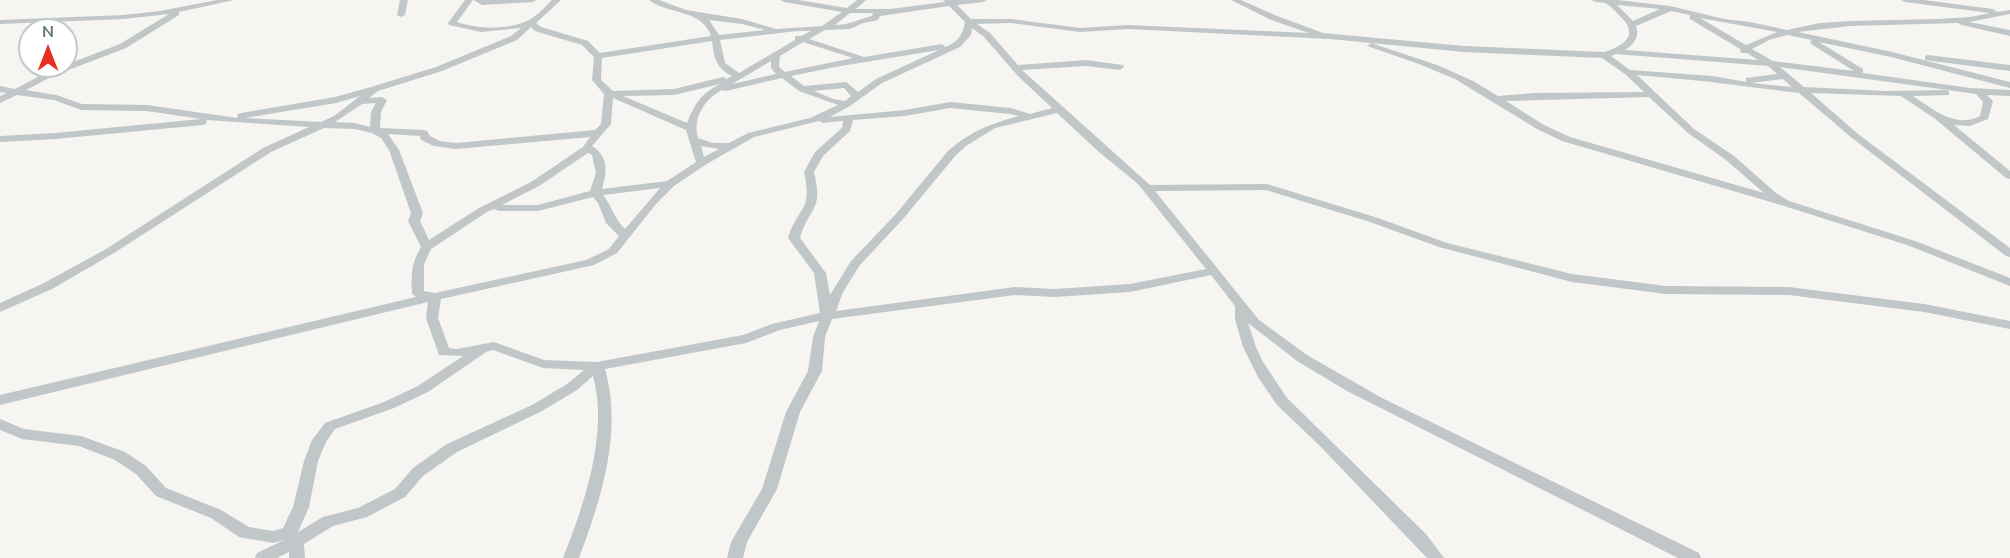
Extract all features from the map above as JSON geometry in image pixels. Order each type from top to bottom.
[{"type":"street","points":[[0,22],[124,17],[230,0]]},
{"type":"street","points":[[401,15],[404,0]]},
{"type":"street","points":[[469,0],[452,23],[472,30],[480,30],[505,29],[533,23]]},
{"type":"street","points":[[478,0],[482,3],[492,3],[533,0]]},
{"type":"street","points":[[0,139],[55,136],[217,119],[336,100],[439,69],[514,38],[557,0]]},
{"type":"street","points":[[653,0],[679,12],[703,18],[746,22],[862,59]]},
{"type":"street","points":[[784,0],[848,12],[890,11]]},
{"type":"street","points":[[701,163],[690,128],[698,106],[708,94],[776,56],[801,39],[827,27],[862,0]]},
{"type":"street","points":[[598,56],[775,31],[850,27],[860,21],[875,18],[878,14],[890,11],[949,2],[982,0]]},
{"type":"street","points":[[1235,0],[1274,18],[1414,59],[1470,83],[1542,130],[1585,147],[1785,203],[1900,240],[2010,282]]},
{"type":"street","points":[[1595,0],[1670,4],[1746,48],[1771,64],[1863,143],[2010,254]]},
{"type":"street","points":[[1905,0],[2008,12]]},
{"type":"street","points":[[1608,1],[1632,25],[1634,35],[1629,44],[1618,52]]},
{"type":"street","points":[[949,2],[969,22],[987,35],[1016,68],[1146,188],[1241,306],[1270,336],[1308,363],[1370,398],[1693,558]]},
{"type":"street","points":[[1632,25],[1670,4]]},
{"type":"street","points":[[0,100],[50,74],[123,46],[182,9]]},
{"type":"street","points":[[1682,10],[1724,21],[1892,55],[2010,85]]},
{"type":"street","points":[[1720,59],[1749,57],[1743,50],[1759,39],[1786,32],[1863,23],[1967,20],[2008,12]]},
{"type":"street","points":[[703,18],[710,22],[725,69],[738,76]]},
{"type":"street","points":[[969,22],[1011,21],[1080,30],[1128,27],[1337,37],[1464,49],[1604,55],[1618,52],[1720,59],[1874,75],[1975,91],[1988,101],[1985,117],[1977,123],[1960,123],[1940,119]]},
{"type":"street","points":[[1952,21],[2010,33]]},
{"type":"street","points":[[813,120],[847,104],[879,81],[957,45],[967,35],[969,22]]},
{"type":"street","points":[[533,23],[538,29],[585,43],[598,56]]},
{"type":"street","points":[[1800,35],[1823,47],[1852,68],[1874,75],[1902,93],[1940,119],[2010,176]]},
{"type":"street","points":[[708,94],[750,81],[862,59],[957,45]]},
{"type":"street","points":[[1604,55],[1628,72],[1690,130],[1724,153],[1772,195],[1785,203]]},
{"type":"street","points":[[1892,55],[2010,68]]},
{"type":"street","points":[[598,56],[595,80],[597,85],[609,93],[690,128]]},
{"type":"street","points":[[776,56],[775,68],[802,89],[831,101],[847,104]]},
{"type":"street","points":[[1016,68],[1086,63],[1120,67]]},
{"type":"street","points":[[1628,72],[1801,89],[1902,93],[1975,91],[2010,93]]},
{"type":"street","points":[[609,93],[674,92],[738,76]]},
{"type":"street","points":[[1705,79],[1748,80],[1783,76]]},
{"type":"street","points":[[802,89],[846,85],[857,97]]},
{"type":"street","points":[[0,89],[56,98],[81,107],[147,108],[217,119],[355,126],[375,131],[424,133],[425,138],[438,144],[456,146],[599,133]]},
{"type":"street","points":[[0,308],[48,286],[110,251],[267,150],[324,125],[362,101],[375,89]]},
{"type":"street","points":[[435,297],[418,294],[416,266],[427,247],[483,210],[535,184],[588,148],[587,146],[606,124],[609,93]]},
{"type":"street","points":[[1495,99],[1523,95],[1621,98],[1652,94]]},
{"type":"street","points":[[362,101],[382,100],[376,112],[375,131]]},
{"type":"street","points":[[0,400],[435,297],[590,263],[613,251],[670,184],[701,163],[752,135],[813,120],[905,113],[950,105],[1011,111],[1027,116]]},
{"type":"street","points":[[735,558],[739,542],[769,489],[793,412],[814,371],[819,337],[837,292],[855,264],[899,217],[952,153],[980,132],[1027,116],[1060,109]]},
{"type":"street","points":[[828,316],[820,273],[794,238],[796,230],[812,204],[814,192],[809,172],[819,154],[847,129],[849,117]]},
{"type":"street","points":[[375,131],[384,136],[394,150],[417,213],[414,221],[427,247]]},
{"type":"street","points":[[693,140],[718,147],[734,145]]},
{"type":"street","points":[[588,148],[597,154],[600,167],[596,193],[603,201],[612,222],[625,235]]},
{"type":"street","points":[[483,210],[512,206],[546,206],[596,193],[670,184]]},
{"type":"street","points":[[1146,188],[1267,186],[1443,245],[1572,278],[1665,290],[1812,294],[1924,309],[2010,325]]},
{"type":"street","points":[[435,297],[432,318],[438,341],[444,352],[457,353],[489,345],[543,364],[597,366],[746,339],[776,327],[828,316],[1015,291],[1066,293],[1130,288],[1215,271]]},
{"type":"street","points":[[1241,306],[1240,316],[1256,360],[1290,410],[1324,441],[1369,490],[1399,516],[1436,558]]},
{"type":"street","points":[[297,558],[293,537],[311,461],[319,440],[330,426],[389,405],[423,389],[489,345]]},
{"type":"street","points":[[263,558],[293,537],[329,521],[362,513],[400,493],[418,472],[452,448],[537,408],[572,387],[597,366]]},
{"type":"street","points":[[571,558],[581,535],[597,472],[603,436],[602,377],[597,366]]},
{"type":"street","points":[[0,424],[22,434],[81,441],[120,456],[141,470],[161,492],[216,514],[245,532],[273,537],[293,537]]}]
